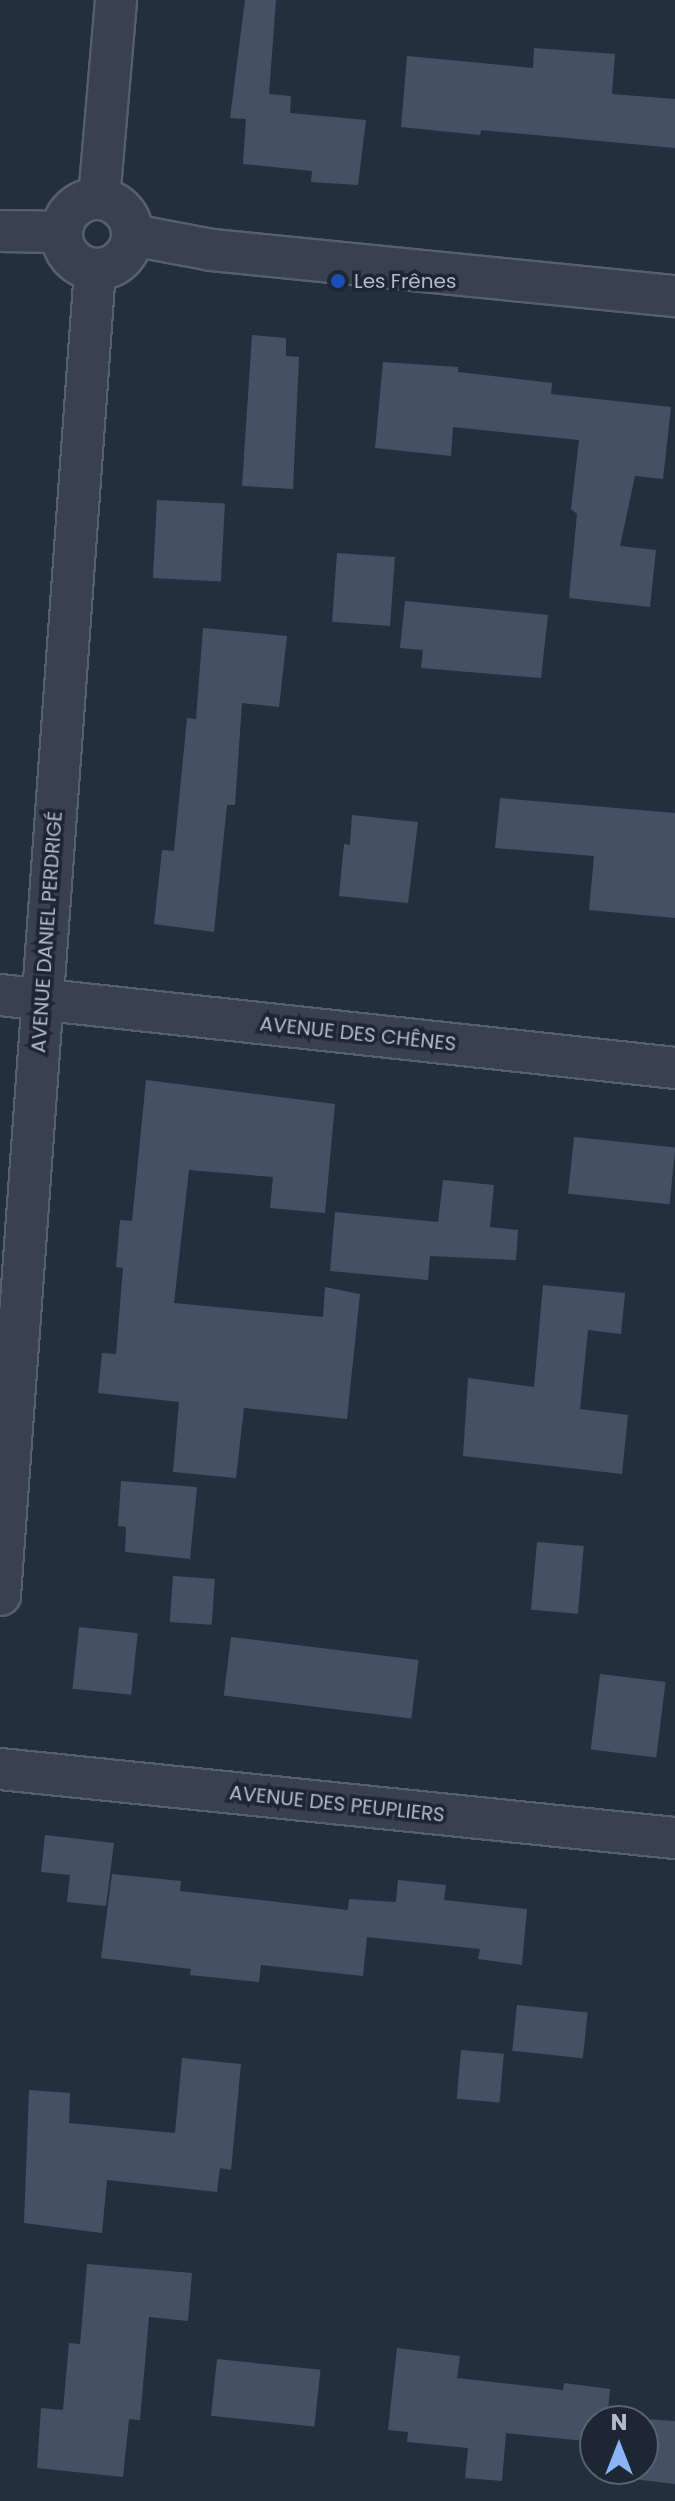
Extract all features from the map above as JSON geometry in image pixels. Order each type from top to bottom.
[{"type":"street","points":[[99,199],[116,0]]},
{"type":"street","points":[[99,199],[119,206],[126,214],[132,235],[130,246],[117,264],[95,269],[84,267],[67,253],[62,232],[64,221],[78,204],[99,199]]},
{"type":"street","points":[[0,231],[62,232]]},
{"type":"street","points":[[132,235],[212,250],[675,296]]},
{"type":"street","name":"AVENUE DANIEL PERDRIGÉ","points":[[0,1595],[41,1000],[94,328],[95,269]]},
{"type":"street","name":"AVENUE DES CHÊNES","points":[[0,995],[675,1068]]},
{"type":"street","name":"AVENUE DES PEUPLIERS","points":[[0,1769],[675,1838]]},
{"type":"building","points":[[245,0],[276,0],[269,94],[291,96],[290,113],[366,120],[358,185],[311,182],[312,171],[243,164],[246,119],[230,118]]},
{"type":"building","points":[[534,48],[615,54],[612,94],[675,99],[675,148],[481,130],[480,135],[401,127],[407,56],[533,68]]},
{"type":"building","points":[[252,335],[286,338],[286,356],[299,357],[293,489],[242,486]]},
{"type":"building","points":[[383,362],[458,367],[458,372],[552,383],[551,394],[671,407],[663,479],[635,476],[620,546],[656,550],[650,607],[569,598],[577,514],[571,509],[579,440],[453,427],[451,456],[375,448]]},
{"type":"building","points":[[157,500],[225,504],[221,581],[153,578]]},
{"type":"building","points":[[337,553],[395,557],[390,626],[332,622]]},
{"type":"building","points":[[405,601],[548,615],[541,678],[421,668],[423,650],[400,648]]},
{"type":"building","points":[[203,628],[287,636],[279,707],[242,703],[235,805],[227,805],[214,932],[154,924],[162,850],[174,851],[187,718],[196,719]]},
{"type":"building","points":[[500,798],[675,813],[675,918],[589,910],[594,856],[495,848]]},
{"type":"building","points":[[352,815],[418,822],[408,903],[339,896],[344,844],[350,845]]},
{"type":"building","points":[[146,1080],[335,1104],[325,1213],[270,1208],[273,1177],[189,1170],[174,1303],[323,1317],[325,1287],[360,1294],[347,1419],[244,1408],[236,1478],[173,1472],[179,1402],[98,1393],[102,1353],[116,1354],[123,1268],[116,1267],[120,1220],[132,1221]]},
{"type":"building","points":[[574,1137],[675,1148],[669,1204],[568,1194]]},
{"type":"building","points":[[443,1180],[494,1185],[490,1227],[518,1230],[516,1260],[430,1256],[428,1280],[330,1271],[335,1212],[438,1222]]},
{"type":"building","points":[[543,1285],[625,1293],[621,1334],[588,1330],[580,1409],[628,1415],[622,1474],[463,1456],[468,1378],[534,1387]]},
{"type":"building","points":[[121,1481],[197,1487],[190,1559],[125,1552],[126,1527],[118,1526]]},
{"type":"building","points":[[537,1542],[584,1546],[578,1614],[531,1610]]},
{"type":"building","points":[[173,1576],[215,1579],[212,1625],[170,1622]]},
{"type":"building","points":[[79,1627],[138,1633],[131,1695],[73,1689]]},
{"type":"building","points":[[231,1637],[419,1660],[411,1719],[224,1696]]},
{"type":"building","points":[[600,1674],[666,1682],[656,1757],[591,1749]]},
{"type":"building","points":[[45,1835],[114,1843],[106,1906],[67,1902],[70,1875],[41,1872]]},
{"type":"building","points":[[112,1874],[181,1881],[180,1891],[348,1910],[349,1899],[396,1902],[398,1880],[446,1885],[444,1900],[527,1909],[522,1965],[478,1959],[480,1949],[367,1937],[363,1976],[261,1965],[259,1982],[190,1975],[191,1969],[101,1958]]},
{"type":"building","points":[[517,2005],[588,2012],[583,2058],[512,2051]]},
{"type":"building","points":[[461,2050],[504,2054],[500,2103],[457,2099]]},
{"type":"building","points":[[182,2058],[241,2064],[231,2170],[220,2168],[217,2192],[107,2180],[102,2233],[24,2223],[29,2090],[70,2093],[69,2123],[175,2133]]},
{"type":"building","points":[[87,2264],[192,2273],[188,2321],[149,2317],[140,2420],[129,2419],[123,2477],[37,2468],[41,2408],[63,2410],[69,2343],[80,2344]]},
{"type":"building","points":[[397,2348],[460,2356],[457,2378],[563,2390],[564,2383],[610,2389],[608,2405],[579,2405],[579,2440],[506,2433],[502,2481],[465,2478],[468,2448],[407,2442],[408,2432],[388,2430]]},
{"type":"building","points":[[217,2359],[320,2370],[314,2427],[211,2416]]},
{"type":"building","points":[[659,2420],[675,2421],[675,2484],[659,2482]]},
{"type":"place","name":"Les Frênes","points":[[338,281]]}]
